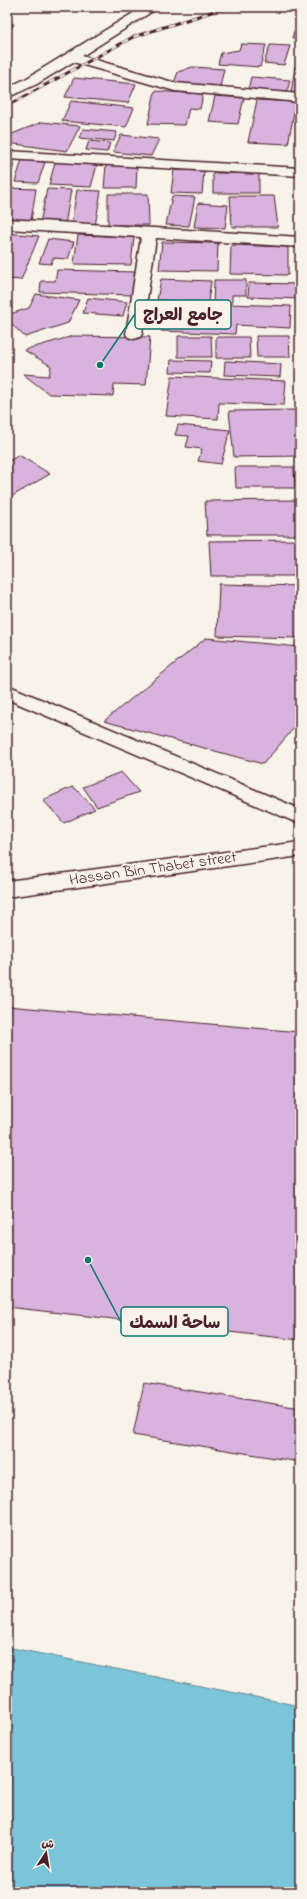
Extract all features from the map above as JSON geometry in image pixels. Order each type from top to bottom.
[{"type":"street","points":[[7,94],[152,7]]},
{"type":"street","points":[[71,56],[86,62],[175,87],[300,98]]},
{"type":"street","points":[[7,155],[300,172]]},
{"type":"street","points":[[7,224],[300,242]]},
{"type":"street","points":[[134,334],[149,233]]},
{"type":"street","points":[[7,691],[300,817]]},
{"type":"street","name":"Hassan Bin Thabet street","points":[[7,889],[300,849]]},
{"type":"water","points":[[7,1647],[300,1706],[300,1892],[7,1892]]},
{"type":"building","points":[[7,7],[14,7],[7,20]]},
{"type":"building","points":[[7,23],[14,24],[7,36]]},
{"type":"building","points":[[300,29],[300,38],[292,38],[294,31]]},
{"type":"building","points":[[241,44],[266,45],[260,67],[218,64],[221,53],[239,50]]},
{"type":"building","points":[[270,45],[290,46],[284,65],[264,63]]},
{"type":"building","points":[[295,66],[300,66],[300,93],[291,93]]},
{"type":"building","points":[[192,67],[224,69],[220,87],[174,83],[178,72]]},
{"type":"building","points":[[251,77],[290,80],[287,92],[248,90]]},
{"type":"building","points":[[74,78],[136,84],[128,103],[65,97]]},
{"type":"building","points":[[155,91],[203,94],[200,109],[189,108],[185,125],[148,124]]},
{"type":"building","points":[[215,96],[244,98],[238,124],[209,122]]},
{"type":"building","points":[[257,100],[296,102],[288,144],[248,142]]},
{"type":"building","points":[[71,101],[134,108],[126,127],[62,121]]},
{"type":"building","points":[[42,122],[80,126],[67,151],[7,143],[7,136]]},
{"type":"building","points":[[83,129],[117,132],[114,141],[79,138]]},
{"type":"building","points":[[121,135],[159,139],[151,156],[113,152]]},
{"type":"building","points":[[89,141],[110,143],[107,152],[86,150]]},
{"type":"building","points":[[7,159],[15,159],[8,187],[7,187]]},
{"type":"building","points":[[22,160],[45,162],[38,183],[15,182]]},
{"type":"building","points":[[55,162],[97,165],[91,187],[49,185]]},
{"type":"building","points":[[106,165],[137,166],[136,188],[104,188]]},
{"type":"building","points":[[174,170],[204,171],[202,194],[171,193]]},
{"type":"building","points":[[213,173],[259,173],[259,193],[213,193]]},
{"type":"building","points":[[7,188],[36,189],[31,221],[7,221]]},
{"type":"building","points":[[47,189],[71,190],[65,225],[40,223]]},
{"type":"building","points":[[77,190],[101,191],[95,226],[71,225]]},
{"type":"building","points":[[108,194],[148,194],[149,225],[108,225]]},
{"type":"building","points":[[172,196],[195,197],[189,226],[166,225]]},
{"type":"building","points":[[230,196],[274,196],[278,227],[232,227]]},
{"type":"building","points":[[198,203],[228,205],[225,228],[194,227]]},
{"type":"building","points":[[7,233],[39,236],[21,280],[7,279]]},
{"type":"building","points":[[78,235],[134,237],[131,265],[74,264]]},
{"type":"building","points":[[48,239],[74,242],[68,259],[53,258],[51,264],[39,263]]},
{"type":"building","points":[[162,242],[218,243],[217,271],[159,270]]},
{"type":"building","points":[[231,245],[288,247],[288,275],[230,274]]},
{"type":"building","points":[[57,270],[135,272],[133,295],[40,292],[41,281],[55,281]]},
{"type":"building","points":[[161,279],[211,281],[208,302],[157,300]]},
{"type":"building","points":[[214,280],[246,280],[246,295],[232,295],[232,303],[213,303]]},
{"type":"building","points":[[249,283],[300,284],[300,299],[248,297]]},
{"type":"building","points":[[36,294],[79,300],[68,323],[25,337],[7,320],[7,315],[29,308]]},
{"type":"building","points":[[88,298],[127,302],[123,316],[83,313]]},
{"type":"building","points":[[164,302],[291,306],[290,328],[236,325],[235,334],[161,331]]},
{"type":"building","points":[[73,336],[150,337],[146,385],[114,384],[113,396],[49,394],[23,374],[49,376],[51,366],[24,350]]},
{"type":"building","points":[[178,336],[211,336],[212,357],[178,357]]},
{"type":"building","points":[[256,336],[289,336],[290,357],[257,357]]},
{"type":"building","points":[[216,337],[249,337],[250,358],[216,358]]},
{"type":"building","points":[[171,360],[211,361],[210,373],[170,372]]},
{"type":"building","points":[[225,361],[281,364],[280,377],[224,375]]},
{"type":"building","points":[[172,376],[286,381],[284,405],[219,403],[218,419],[166,416]]},
{"type":"building","points":[[296,410],[300,437],[300,456],[234,457],[229,411]]},
{"type":"building","points":[[178,425],[230,430],[221,464],[198,461],[202,449],[186,447],[189,436],[175,435]]},
{"type":"building","points":[[19,455],[50,474],[7,499],[7,462]]},
{"type":"building","points":[[235,467],[294,467],[295,488],[236,488]]},
{"type":"building","points":[[300,500],[300,535],[207,535],[205,501]]},
{"type":"building","points":[[300,540],[300,576],[211,576],[209,541]]},
{"type":"building","points":[[219,584],[300,586],[300,638],[217,636]]},
{"type":"building","points":[[206,638],[300,647],[300,721],[263,764],[104,721]]},
{"type":"building","points":[[121,772],[139,792],[97,807],[83,787]]},
{"type":"building","points":[[72,787],[76,789],[95,809],[64,823],[43,800]]},
{"type":"building","points":[[7,813],[11,873],[7,873]]},
{"type":"building","points":[[7,1006],[300,1032],[300,1340],[7,1307]]},
{"type":"building","points":[[144,1383],[300,1408],[300,1462],[133,1435]]},
{"type":"railway","points":[[7,106],[133,37],[227,7]]},
{"type":"place","name":"جامع العراج","points":[[100,365]]},
{"type":"place","name":"ساحة السمك","points":[[88,1260]]}]
